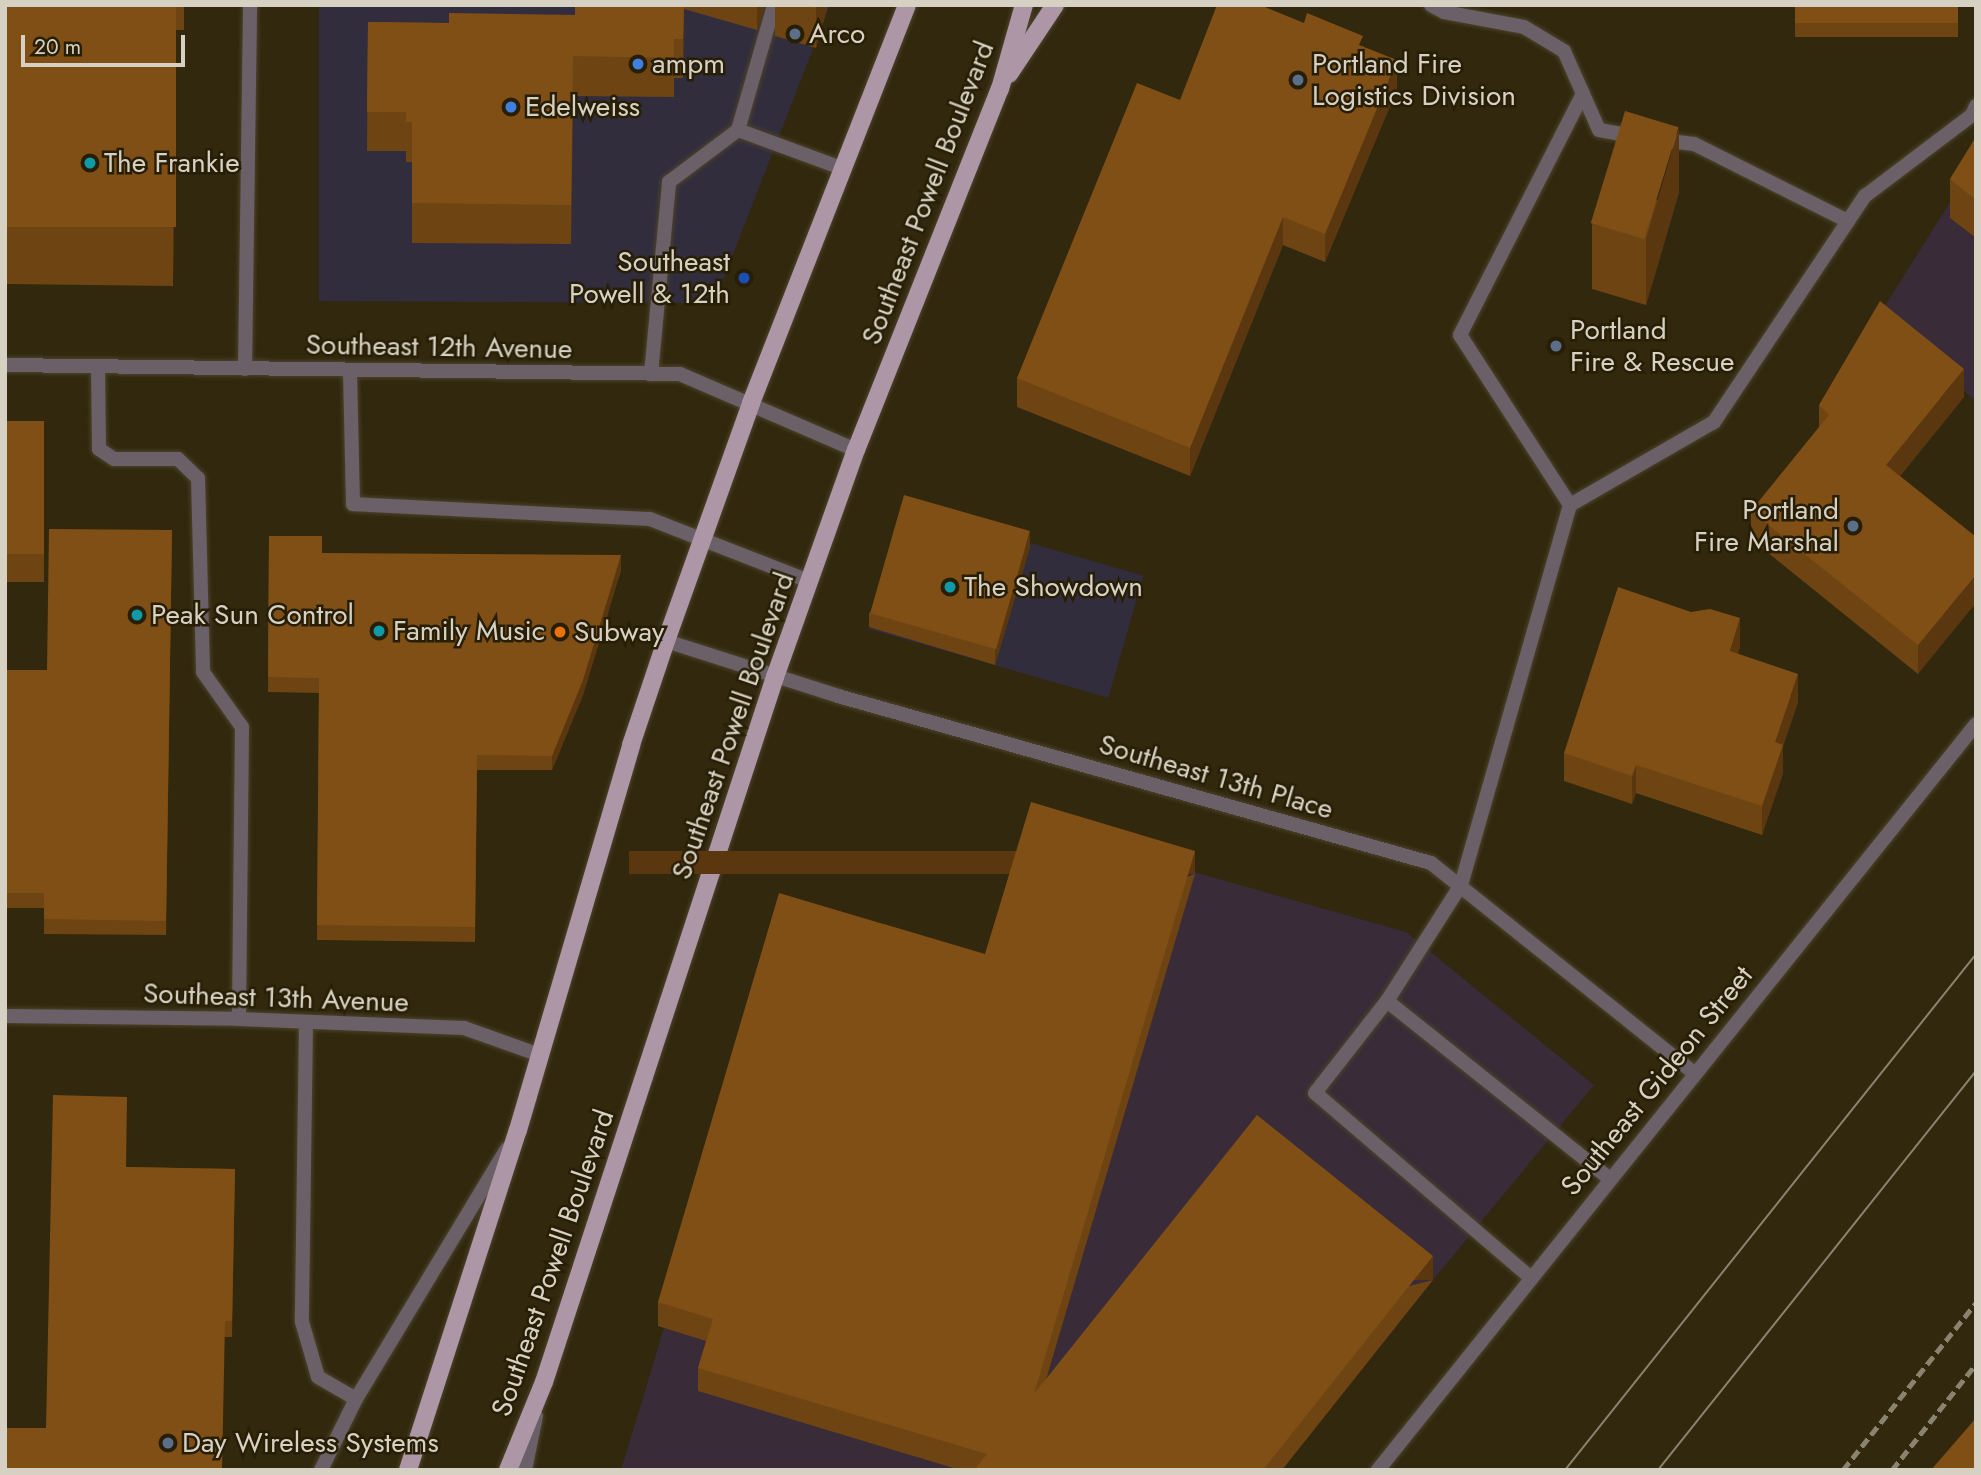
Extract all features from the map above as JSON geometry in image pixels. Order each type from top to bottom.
[{"type":"main road","points":[[408,1470],[518,1130],[631,745],[666,642],[751,403],[907,5]]},
{"type":"main road","name":"Southeast Powell Boulevard","points":[[508,1470],[544,1382],[809,580],[856,450],[1000,89],[1024,5]]},
{"type":"main road","points":[[1000,89],[1055,5]]},
{"type":"street","points":[[245,369],[250,5]]},
{"type":"street","points":[[651,374],[669,182],[738,130],[774,5]]},
{"type":"street","points":[[1431,5],[1444,12],[1524,27],[1564,51],[1599,130],[1694,144],[1848,221]]},
{"type":"street","points":[[1570,506],[1460,335],[1583,94]]},
{"type":"street","points":[[1531,1278],[1314,1093],[1387,1001],[1461,885],[1570,506],[1714,422],[1866,196],[1972,115],[1976,106]]},
{"type":"street","points":[[738,130],[844,169]]},
{"type":"street","name":"Southeast 12th Avenue","points":[[5,365],[680,374],[856,450]]},
{"type":"street","points":[[98,366],[99,449],[114,459],[178,459],[198,478],[203,672],[242,727],[239,1019]]},
{"type":"street","points":[[350,371],[353,504],[650,519],[809,580]]},
{"type":"street","name":"Southeast 13th Place","points":[[666,642],[775,677],[1431,863],[1694,1073]]},
{"type":"street","name":"Southeast Gideon Street","points":[[1378,1470],[1976,724]]},
{"type":"street","points":[[1387,1001],[1610,1179]]},
{"type":"street","name":"Southeast 13th Avenue","points":[[5,1016],[239,1019],[464,1028],[540,1055]]},
{"type":"street","points":[[306,1022],[302,1322],[318,1377],[356,1399]]},
{"type":"street","points":[[321,1470],[356,1399],[518,1130]]},
{"type":"street","points":[[524,1470],[544,1382]]},
{"type":"shaded area","points":[[319,5],[830,5],[714,303],[319,301]]},
{"type":"shaded area","points":[[1976,161],[1976,402],[1881,312]]},
{"type":"shaded area","points":[[904,507],[1143,576],[1108,698],[869,629]]},
{"type":"shaded area","points":[[1031,826],[1406,932],[1594,1085],[1433,1280],[1282,1470],[621,1470],[664,1328],[658,1326],[779,916],[985,978]]},
{"type":"building","name":"The Frankie","points":[[5,5],[176,5],[176,227],[5,227]]},
{"type":"building","points":[[575,5],[684,5],[683,39],[674,39],[674,58],[573,56],[571,205],[412,203],[412,122],[406,122],[406,112],[367,112],[368,22],[449,23],[449,13],[575,15]]},
{"type":"building","points":[[1217,5],[1260,5],[1304,23],[1307,13],[1363,36],[1359,45],[1397,60],[1325,234],[1283,217],[1190,448],[1017,378],[1137,83],[1180,100]]},
{"type":"building","points":[[1795,5],[1958,5],[1958,23],[1795,23]]},
{"type":"building","points":[[1625,111],[1679,127],[1644,239],[1591,223]]},
{"type":"building","points":[[1976,137],[1976,200],[1950,179]]},
{"type":"building","points":[[1880,301],[1964,369],[1886,465],[1976,537],[1976,575],[1918,645],[1751,511],[1829,415],[1819,405]]},
{"type":"building","points":[[5,421],[44,421],[44,554],[5,554]]},
{"type":"building","name":"The Showdown","points":[[904,495],[1030,531],[996,649],[870,613]]},
{"type":"building","points":[[49,529],[172,530],[166,921],[44,919],[44,893],[5,893],[5,670],[47,670]]},
{"type":"building","points":[[269,536],[322,536],[322,553],[621,555],[583,680],[552,756],[477,755],[475,927],[317,925],[319,678],[268,677]]},
{"type":"building","points":[[1618,587],[1691,612],[1710,609],[1740,618],[1730,651],[1798,674],[1775,742],[1783,745],[1762,806],[1636,765],[1632,776],[1564,753]]},
{"type":"building","points":[[1031,802],[1195,851],[1034,1394],[1257,1115],[1433,1256],[1263,1470],[974,1470],[987,1454],[698,1368],[713,1319],[658,1302],[779,893],[985,954]]},
{"type":"building","points":[[53,1095],[127,1097],[126,1167],[235,1169],[232,1321],[225,1321],[222,1470],[5,1470],[5,1428],[46,1428]]},
{"type":"building","points":[[1976,1418],[1976,1470],[1931,1470]]},
{"type":"tram line","points":[[1565,1470],[1976,954]]},
{"type":"tram line","points":[[1658,1470],[1976,1071]]},
{"type":"railway","points":[[1843,1470],[1976,1303]]},
{"type":"railway","points":[[1892,1470],[1976,1364]]},
{"type":"place","name":"Arco","points":[[795,34]]},
{"type":"place","name":"ampm","points":[[638,64]]},
{"type":"place","name":"Portland Fire Logistics Division","points":[[1298,80]]},
{"type":"place","name":"Edelweiss","points":[[511,107]]},
{"type":"place","name":"The Frankie","points":[[90,163]]},
{"type":"place","name":"Southeast Powell & 12th","points":[[744,278]]},
{"type":"place","name":"Portland Fire & Rescue","points":[[1556,346]]},
{"type":"place","name":"Portland Fire Marshal","points":[[1853,526]]},
{"type":"place","name":"The Showdown","points":[[950,587]]},
{"type":"place","name":"Peak Sun Control","points":[[137,615]]},
{"type":"place","name":"Family Music","points":[[379,631]]},
{"type":"place","name":"Subway","points":[[560,632]]},
{"type":"place","name":"Day Wireless Systems","points":[[168,1443]]}]
